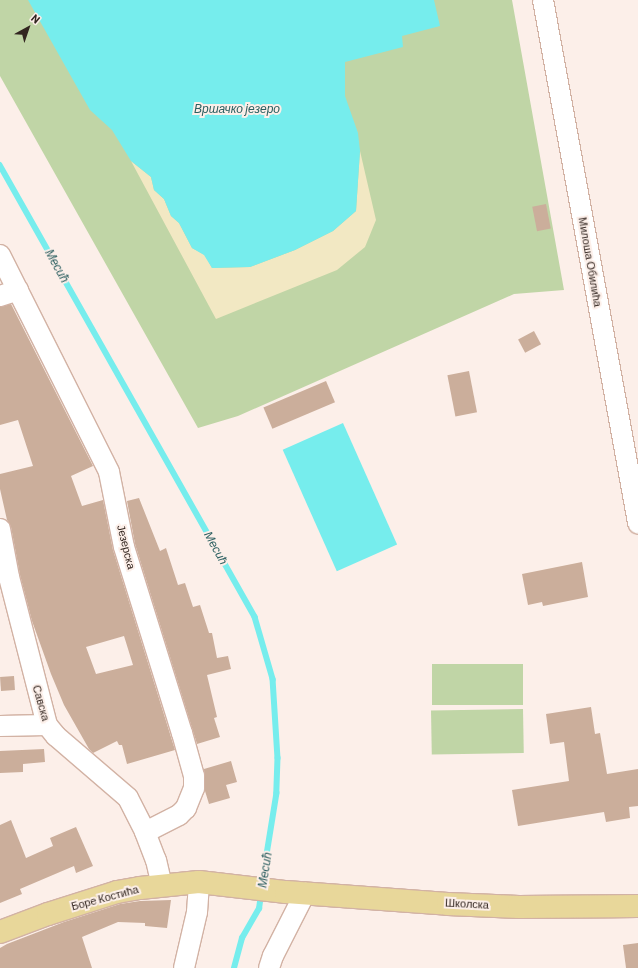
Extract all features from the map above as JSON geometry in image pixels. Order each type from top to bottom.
[{"type":"main road","name":"Боре Костића","points":[[0,932],[48,914],[117,892],[162,885],[200,882],[238,886]]},
{"type":"main road","name":"Школска","points":[[238,886],[382,900],[519,907],[635,908]]},
{"type":"street","name":"Милоша Обилића","points":[[543,0],[636,502],[638,523]]},
{"type":"street","name":"Језерска","points":[[0,255],[9,293],[109,472],[124,547],[194,776],[194,788],[186,808],[179,815],[145,832]]},
{"type":"street","name":"Савска","points":[[0,529],[4,578],[47,725],[50,731],[128,798],[145,832],[156,860],[162,885]]},
{"type":"street","points":[[0,726],[47,725]]},
{"type":"street","points":[[184,968],[197,912],[200,882]]},
{"type":"street","points":[[269,968],[295,892]]},
{"type":"green space","points":[[0,0],[512,0],[564,290],[514,294],[238,416],[198,428],[0,76]]},
{"type":"green space","points":[[432,664],[523,664],[523,705],[432,705]]},
{"type":"green space","points":[[523,709],[524,753],[432,755],[431,711]]},
{"type":"sand","points":[[360,151],[376,220],[365,247],[337,270],[216,319],[131,161],[151,177],[154,190],[164,199],[171,216],[179,223],[192,248],[205,255],[212,268],[250,267],[295,250],[333,231],[356,211]]},
{"type":"water","name":"Вршачко језеро","points":[[28,0],[434,0],[440,26],[402,36],[403,47],[345,62],[345,96],[358,133],[360,151],[356,211],[333,231],[295,250],[250,267],[212,268],[204,255],[192,248],[179,223],[171,216],[164,199],[154,190],[151,177],[131,161],[112,130],[90,110]]},
{"type":"water","points":[[343,423],[397,545],[337,571],[283,450]]},
{"type":"building","points":[[546,204],[551,229],[537,231],[532,207]]},
{"type":"building","points":[[11,304],[93,466],[71,476],[82,506],[103,500],[113,550],[175,750],[127,764],[122,745],[119,745],[117,741],[93,753],[89,749],[64,705],[51,674],[32,621],[20,575],[11,527],[7,520],[0,489],[0,474],[33,466],[18,420],[0,425],[0,307]],"holes":[[[124,636],[133,665],[96,674],[86,647]]]},
{"type":"building","points":[[534,331],[541,344],[525,353],[518,339]]},
{"type":"building","points":[[469,371],[477,412],[455,416],[447,375]]},
{"type":"building","points":[[326,381],[335,402],[272,429],[263,408]]},
{"type":"building","points":[[139,498],[160,551],[166,548],[178,585],[185,583],[193,607],[200,605],[209,633],[212,633],[217,658],[228,656],[231,669],[207,675],[217,717],[214,718],[220,737],[197,744],[135,544],[127,501]]},
{"type":"building","points":[[582,562],[588,597],[543,606],[542,602],[528,605],[522,574]]},
{"type":"building","points":[[14,676],[15,690],[1,691],[0,677]]},
{"type":"building","points":[[591,707],[595,734],[600,733],[607,774],[638,769],[638,806],[629,807],[630,818],[606,822],[604,812],[518,826],[512,790],[569,781],[564,742],[550,744],[546,714]]},
{"type":"building","points":[[44,749],[45,762],[23,764],[23,772],[0,773],[0,751]]},
{"type":"building","points":[[231,761],[237,782],[226,785],[230,798],[209,804],[205,791],[204,769]]},
{"type":"building","points":[[11,820],[26,858],[53,846],[50,838],[76,827],[93,866],[76,873],[74,866],[20,889],[22,894],[0,903],[0,825]]},
{"type":"building","points":[[171,900],[167,928],[145,926],[145,923],[118,922],[82,937],[92,968],[0,968],[0,948],[7,944],[64,922],[120,904],[140,901]]},
{"type":"building","points":[[638,943],[638,968],[626,968],[623,945]]},
{"type":"waterway","name":"Месић","points":[[0,165],[255,617],[273,679],[278,758],[277,793],[262,886]]},
{"type":"waterway","name":"Месић","points":[[234,968],[242,938],[259,909],[261,894]]}]
